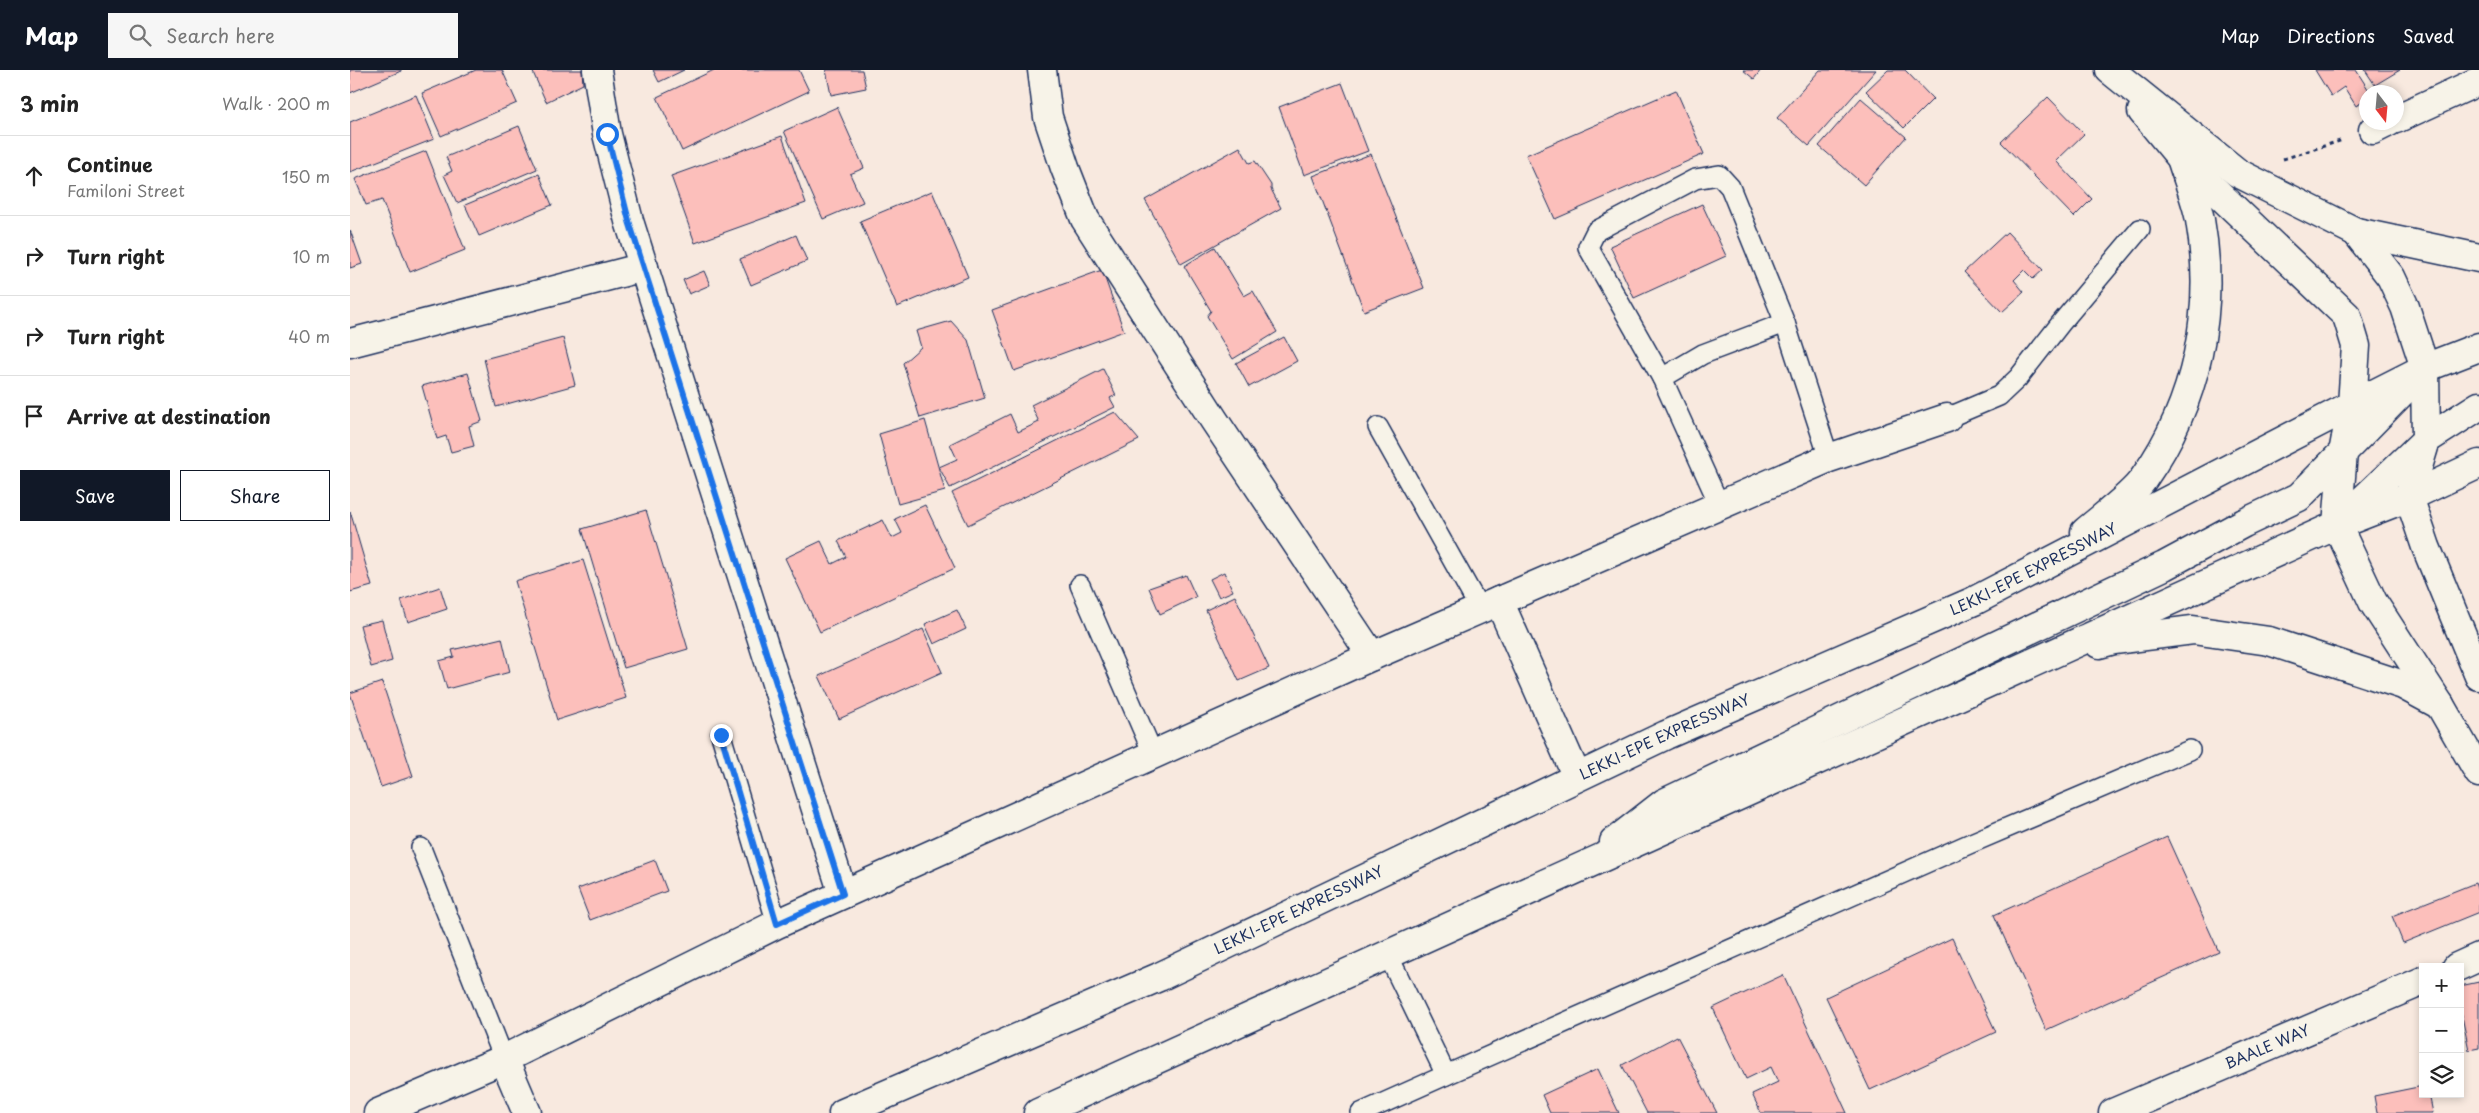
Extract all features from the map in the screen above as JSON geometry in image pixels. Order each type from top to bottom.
[{"type":"main road","points":[[597,70],[607,134],[629,221],[843,894]]},
{"type":"main road","points":[[1042,70],[1048,117],[1085,219],[1372,656]]},
{"type":"main road","points":[[2108,70],[2181,158],[2347,316],[2356,346],[2352,405],[2343,453],[2337,525],[2373,602],[2440,705],[2479,773]]},
{"type":"main road","points":[[2108,70],[2238,173],[2356,232],[2479,258]]},
{"type":"main road","points":[[2404,115],[2479,80]]},
{"type":"main road","points":[[1974,601],[2084,533],[2144,480],[2171,432],[2192,382],[2203,328],[2207,278],[2200,219],[2181,158]]},
{"type":"main road","points":[[2356,232],[2391,277],[2405,307],[2426,368],[2426,440],[2410,497],[2426,547],[2479,676]]},
{"type":"main road","points":[[350,343],[644,267]]},
{"type":"main road","name":"LEKKI-EPE EXPRESSWAY","points":[[843,1113],[1159,977],[1666,735],[1974,601],[2352,405],[2426,368],[2479,347]]},
{"type":"main road","points":[[1575,871],[1664,803],[2164,566],[2244,523],[2299,497],[2426,368]]},
{"type":"main road","points":[[2337,525],[2426,440],[2479,406]]},
{"type":"main road","points":[[378,1113],[504,1059],[777,924],[1154,756],[1372,656],[1719,504],[1829,458],[1947,418]]},
{"type":"main road","points":[[1038,1113],[2337,525],[2410,497],[2479,464]]},
{"type":"main road","points":[[1489,605],[1577,777]]},
{"type":"main road","points":[[2026,666],[2114,640],[2193,630],[2269,641],[2403,685],[2440,705]]},
{"type":"main road","points":[[2464,964],[2479,957]]},
{"type":"main road","name":"BAALE WAY","points":[[2112,1113],[2419,983]]},
{"type":"main road","points":[[504,1059],[527,1113]]},
{"type":"lane","points":[[1719,504],[1662,378],[1588,247],[1596,231],[1695,179],[1719,176],[1730,187],[1785,323],[1829,458]]},
{"type":"lane","points":[[1947,418],[1999,396],[2018,378],[2061,323],[2140,229]]},
{"type":"lane","points":[[1662,378],[1703,354],[1785,323]]},
{"type":"lane","points":[[1378,427],[1489,605]]},
{"type":"lane","points":[[1080,585],[1154,756]]},
{"type":"lane","points":[[721,735],[777,924]]},
{"type":"lane","points":[[1361,1113],[1968,844],[2190,750]]},
{"type":"lane","points":[[421,848],[504,1059]]},
{"type":"lane","points":[[1388,955],[1446,1075]]},
{"type":"path","points":[[2238,173],[2368,130]]},
{"type":"building","points":[[350,70],[401,70],[401,71],[350,93]]},
{"type":"building","points":[[476,70],[502,70],[517,103],[441,136],[422,93]]},
{"type":"building","points":[[532,70],[582,70],[583,84],[546,102]]},
{"type":"building","points":[[653,70],[684,70],[659,82]]},
{"type":"building","points":[[714,70],[799,70],[809,91],[682,151],[657,97]]},
{"type":"building","points":[[826,70],[862,70],[866,88],[831,95]]},
{"type":"building","points":[[1743,70],[1761,70],[1754,79]]},
{"type":"building","points":[[1820,70],[1876,70],[1809,146],[1777,118]]},
{"type":"building","points":[[1888,70],[1905,70],[1933,99],[1904,128],[1866,91]]},
{"type":"building","points":[[2315,70],[2356,70],[2366,85],[2359,85],[2359,104],[2356,106],[2344,87],[2331,96]]},
{"type":"building","points":[[2365,70],[2400,70],[2375,85]]},
{"type":"building","points":[[1342,83],[1368,151],[1304,175],[1279,107]]},
{"type":"building","points":[[1676,90],[1704,154],[1555,219],[1526,155]]},
{"type":"building","points":[[416,95],[434,139],[350,172],[350,122]]},
{"type":"building","points":[[2048,97],[2084,134],[2056,161],[2092,199],[2074,217],[2001,142]]},
{"type":"building","points":[[1861,98],[1906,137],[1864,185],[1819,146]]},
{"type":"building","points":[[837,107],[864,168],[850,174],[863,202],[823,219],[784,131]]},
{"type":"building","points":[[519,126],[537,169],[457,203],[444,175],[452,171],[446,157]]},
{"type":"building","points":[[782,136],[806,203],[695,243],[671,176]]},
{"type":"building","points":[[1240,147],[1249,163],[1255,161],[1271,185],[1271,189],[1281,208],[1181,264],[1145,200]]},
{"type":"building","points":[[426,151],[465,250],[410,272],[382,200],[366,205],[355,179]]},
{"type":"building","points":[[1371,154],[1424,288],[1364,311],[1313,176]]},
{"type":"building","points":[[539,174],[552,205],[479,236],[465,205]]},
{"type":"building","points":[[932,191],[968,277],[897,307],[860,221]]},
{"type":"building","points":[[1702,204],[1726,256],[1634,298],[1610,246]]},
{"type":"building","points":[[350,230],[362,264],[350,268]]},
{"type":"building","points":[[2007,232],[2043,270],[2033,279],[2024,270],[2014,280],[2024,292],[2002,312],[1964,272]]},
{"type":"building","points":[[796,235],[807,261],[751,285],[740,259]]},
{"type":"building","points":[[1215,247],[1244,296],[1253,291],[1277,332],[1233,359],[1207,316],[1211,311],[1184,266]]},
{"type":"building","points":[[1102,270],[1124,331],[1014,371],[992,310]]},
{"type":"building","points":[[704,271],[710,285],[689,294],[683,280]]},
{"type":"building","points":[[951,321],[968,340],[985,398],[920,418],[903,363],[921,347],[916,331]]},
{"type":"building","points":[[1284,337],[1297,361],[1249,387],[1236,363]]},
{"type":"building","points":[[563,338],[575,385],[496,407],[484,359]]},
{"type":"building","points":[[1103,369],[1116,395],[1110,398],[1115,407],[950,488],[939,467],[957,459],[950,444],[1010,414],[1018,432],[1039,422],[1031,405]]},
{"type":"building","points":[[468,373],[482,421],[469,426],[474,446],[451,452],[446,436],[437,439],[422,386]]},
{"type":"building","points":[[1115,412],[1139,440],[968,525],[952,493]]},
{"type":"building","points":[[925,420],[945,491],[898,504],[879,434]]},
{"type":"building","points":[[925,505],[955,568],[820,632],[785,558],[821,541],[832,564],[846,557],[838,541],[883,520],[892,538],[902,533],[895,519]]},
{"type":"building","points":[[646,510],[688,649],[624,668],[582,529]]},
{"type":"building","points":[[350,511],[372,586],[350,592]]},
{"type":"building","points":[[583,560],[626,698],[557,720],[515,581]]},
{"type":"building","points":[[1224,572],[1233,591],[1219,597],[1210,579]]},
{"type":"building","points":[[1186,575],[1196,597],[1160,614],[1149,588]]},
{"type":"building","points":[[440,587],[447,609],[408,622],[401,600]]},
{"type":"building","points":[[1235,596],[1269,668],[1239,681],[1206,610]]},
{"type":"building","points":[[957,610],[966,629],[934,644],[925,624]]},
{"type":"building","points":[[382,620],[392,661],[371,667],[360,625]]},
{"type":"building","points":[[923,629],[942,672],[839,719],[819,676]]},
{"type":"building","points":[[502,638],[510,672],[447,689],[439,661],[454,657],[452,650]]},
{"type":"building","points":[[382,682],[413,776],[381,787],[350,693]]},
{"type":"building","points":[[2167,837],[2219,952],[2046,1030],[1994,915]]},
{"type":"building","points":[[655,860],[667,891],[590,920],[578,889]]},
{"type":"building","points":[[2475,883],[2479,894],[2479,912],[2403,943],[2392,916]]},
{"type":"building","points":[[1952,938],[1996,1032],[1870,1090],[1826,997]]},
{"type":"building","points":[[1783,975],[1847,1113],[1761,1113],[1752,1094],[1778,1082],[1771,1067],[1746,1079],[1713,1008]]},
{"type":"building","points":[[2479,982],[2479,1048],[2469,1050],[2464,1026],[2464,985]]},
{"type":"building","points":[[1677,1036],[1717,1113],[1647,1113],[1622,1065]]},
{"type":"building","points":[[1598,1069],[1619,1113],[1550,1113],[1542,1095]]},
{"type":"building","points":[[2419,1087],[2419,1098],[2430,1098],[2433,1113],[2377,1113],[2374,1096]]},
{"type":"route","points":[[607,134],[629,221],[843,894],[777,924],[721,735]]}]
